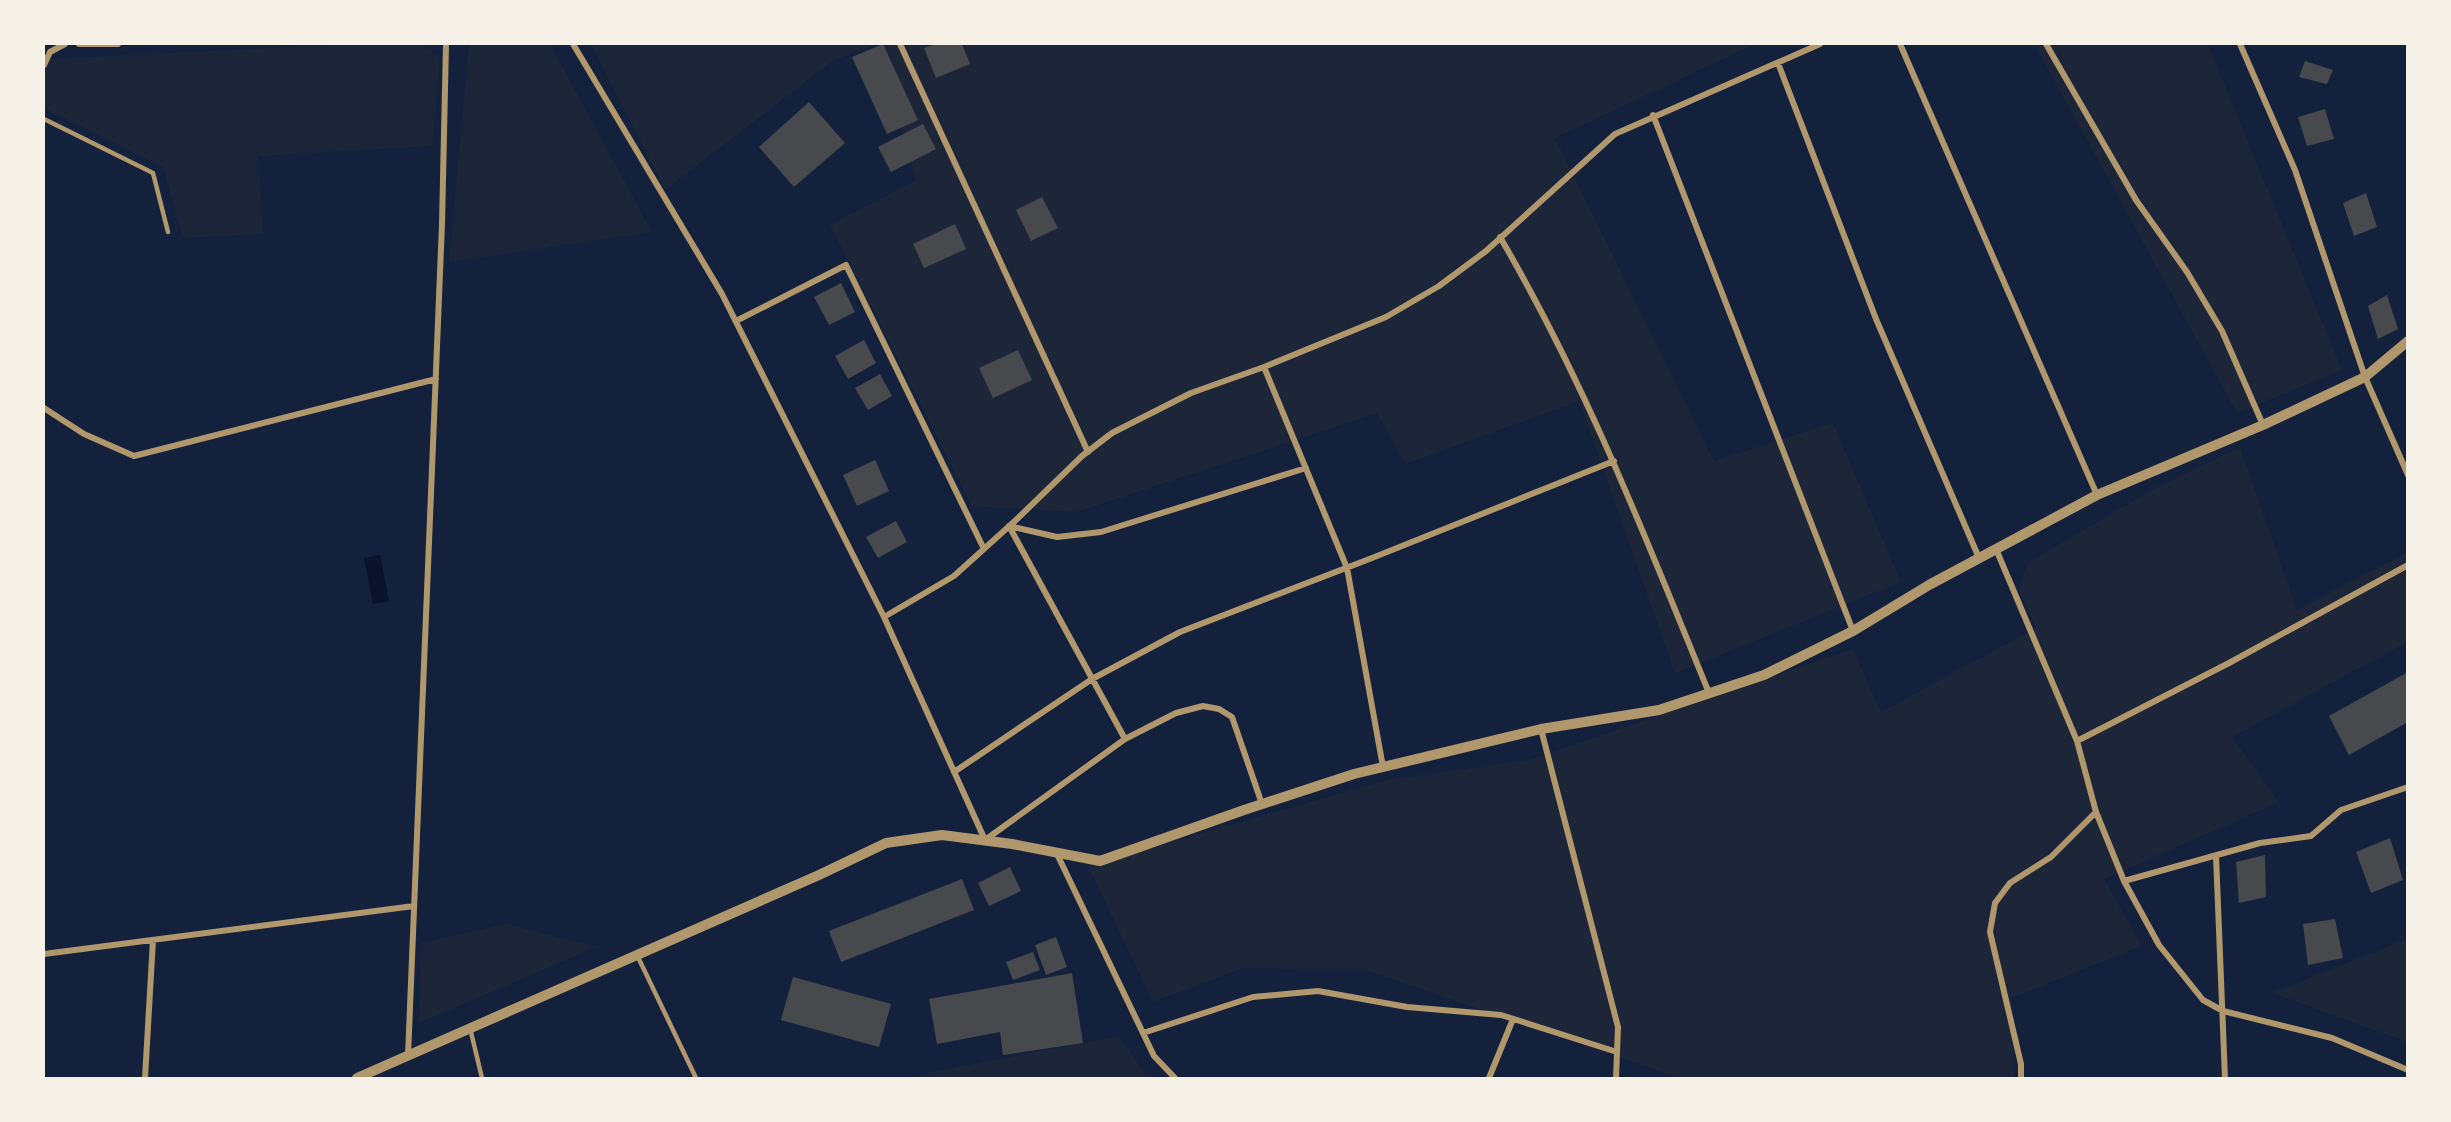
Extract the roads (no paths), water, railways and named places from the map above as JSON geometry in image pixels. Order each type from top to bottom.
[{"type":"street","points":[[44,65],[50,52],[65,44]]},
{"type":"street","points":[[79,44],[118,44]]},
{"type":"street","points":[[408,1056],[436,379],[446,44]]},
{"type":"street","points":[[573,44],[736,321],[884,617],[985,840]]},
{"type":"street","points":[[900,44],[1088,452]]},
{"type":"street","points":[[884,617],[954,576],[1088,452],[1112,433],[1191,393],[1264,367],[1386,317],[1439,286],[1486,251],[1615,134],[1653,115],[1725,87],[1820,44]]},
{"type":"street","points":[[1900,44],[2097,495]]},
{"type":"street","points":[[2046,44],[2130,190],[2187,272],[2222,331],[2264,425]]},
{"type":"street","points":[[2240,44],[2295,170],[2365,377],[2408,476]]},
{"type":"street","points":[[1778,63],[1875,319],[1979,558]]},
{"type":"street","points":[[1653,115],[1852,631]]},
{"type":"street","points":[[1500,237],[1563,352],[1614,462],[1709,693]]},
{"type":"street","points":[[736,321],[846,265],[984,549]]},
{"type":"street","points":[[357,1078],[637,956],[886,843],[942,835],[985,840],[1100,861],[1354,774],[1541,729],[1659,710],[1764,675],[1852,631],[1929,585],[2097,495],[2264,425],[2365,377],[2408,341]]},
{"type":"street","points":[[1264,367],[1347,568],[1383,767]]},
{"type":"street","points":[[44,408],[84,434],[134,456],[436,379]]},
{"type":"street","points":[[954,772],[1092,679],[1180,632],[1614,462]]},
{"type":"street","points":[[1009,526],[1057,537],[1101,532],[1306,468]]},
{"type":"street","points":[[1009,526],[1125,739]]},
{"type":"street","points":[[1996,549],[2077,741],[2096,812],[2124,881],[2159,945],[2203,1000],[2223,1011],[2332,1038],[2408,1070]]},
{"type":"street","points":[[2077,741],[2229,663],[2408,565]]},
{"type":"street","points":[[985,840],[1125,739],[1176,713],[1203,706],[1219,709],[1232,717],[1262,804]]},
{"type":"street","points":[[1541,729],[1618,1027],[1616,1078]]},
{"type":"street","points":[[2124,881],[2260,843],[2311,836],[2341,810],[2408,787]]},
{"type":"street","points":[[2021,1078],[2021,1064],[1990,932],[1995,903],[2010,883],[2051,857],[2096,812]]},
{"type":"street","points":[[1057,854],[1154,1056],[1175,1078]]},
{"type":"street","points":[[2216,856],[2225,1078]]},
{"type":"street","points":[[44,954],[414,906]]},
{"type":"street","points":[[145,1078],[153,940]]},
{"type":"street","points":[[1143,1033],[1254,998],[1318,991],[1407,1007],[1501,1015],[1617,1052]]},
{"type":"street","points":[[1489,1078],[1513,1019]]},
{"type":"lane","points":[[44,119],[153,173],[168,232]]},
{"type":"lane","points":[[637,956],[696,1078]]},
{"type":"lane","points":[[470,1028],[482,1078]]}]
